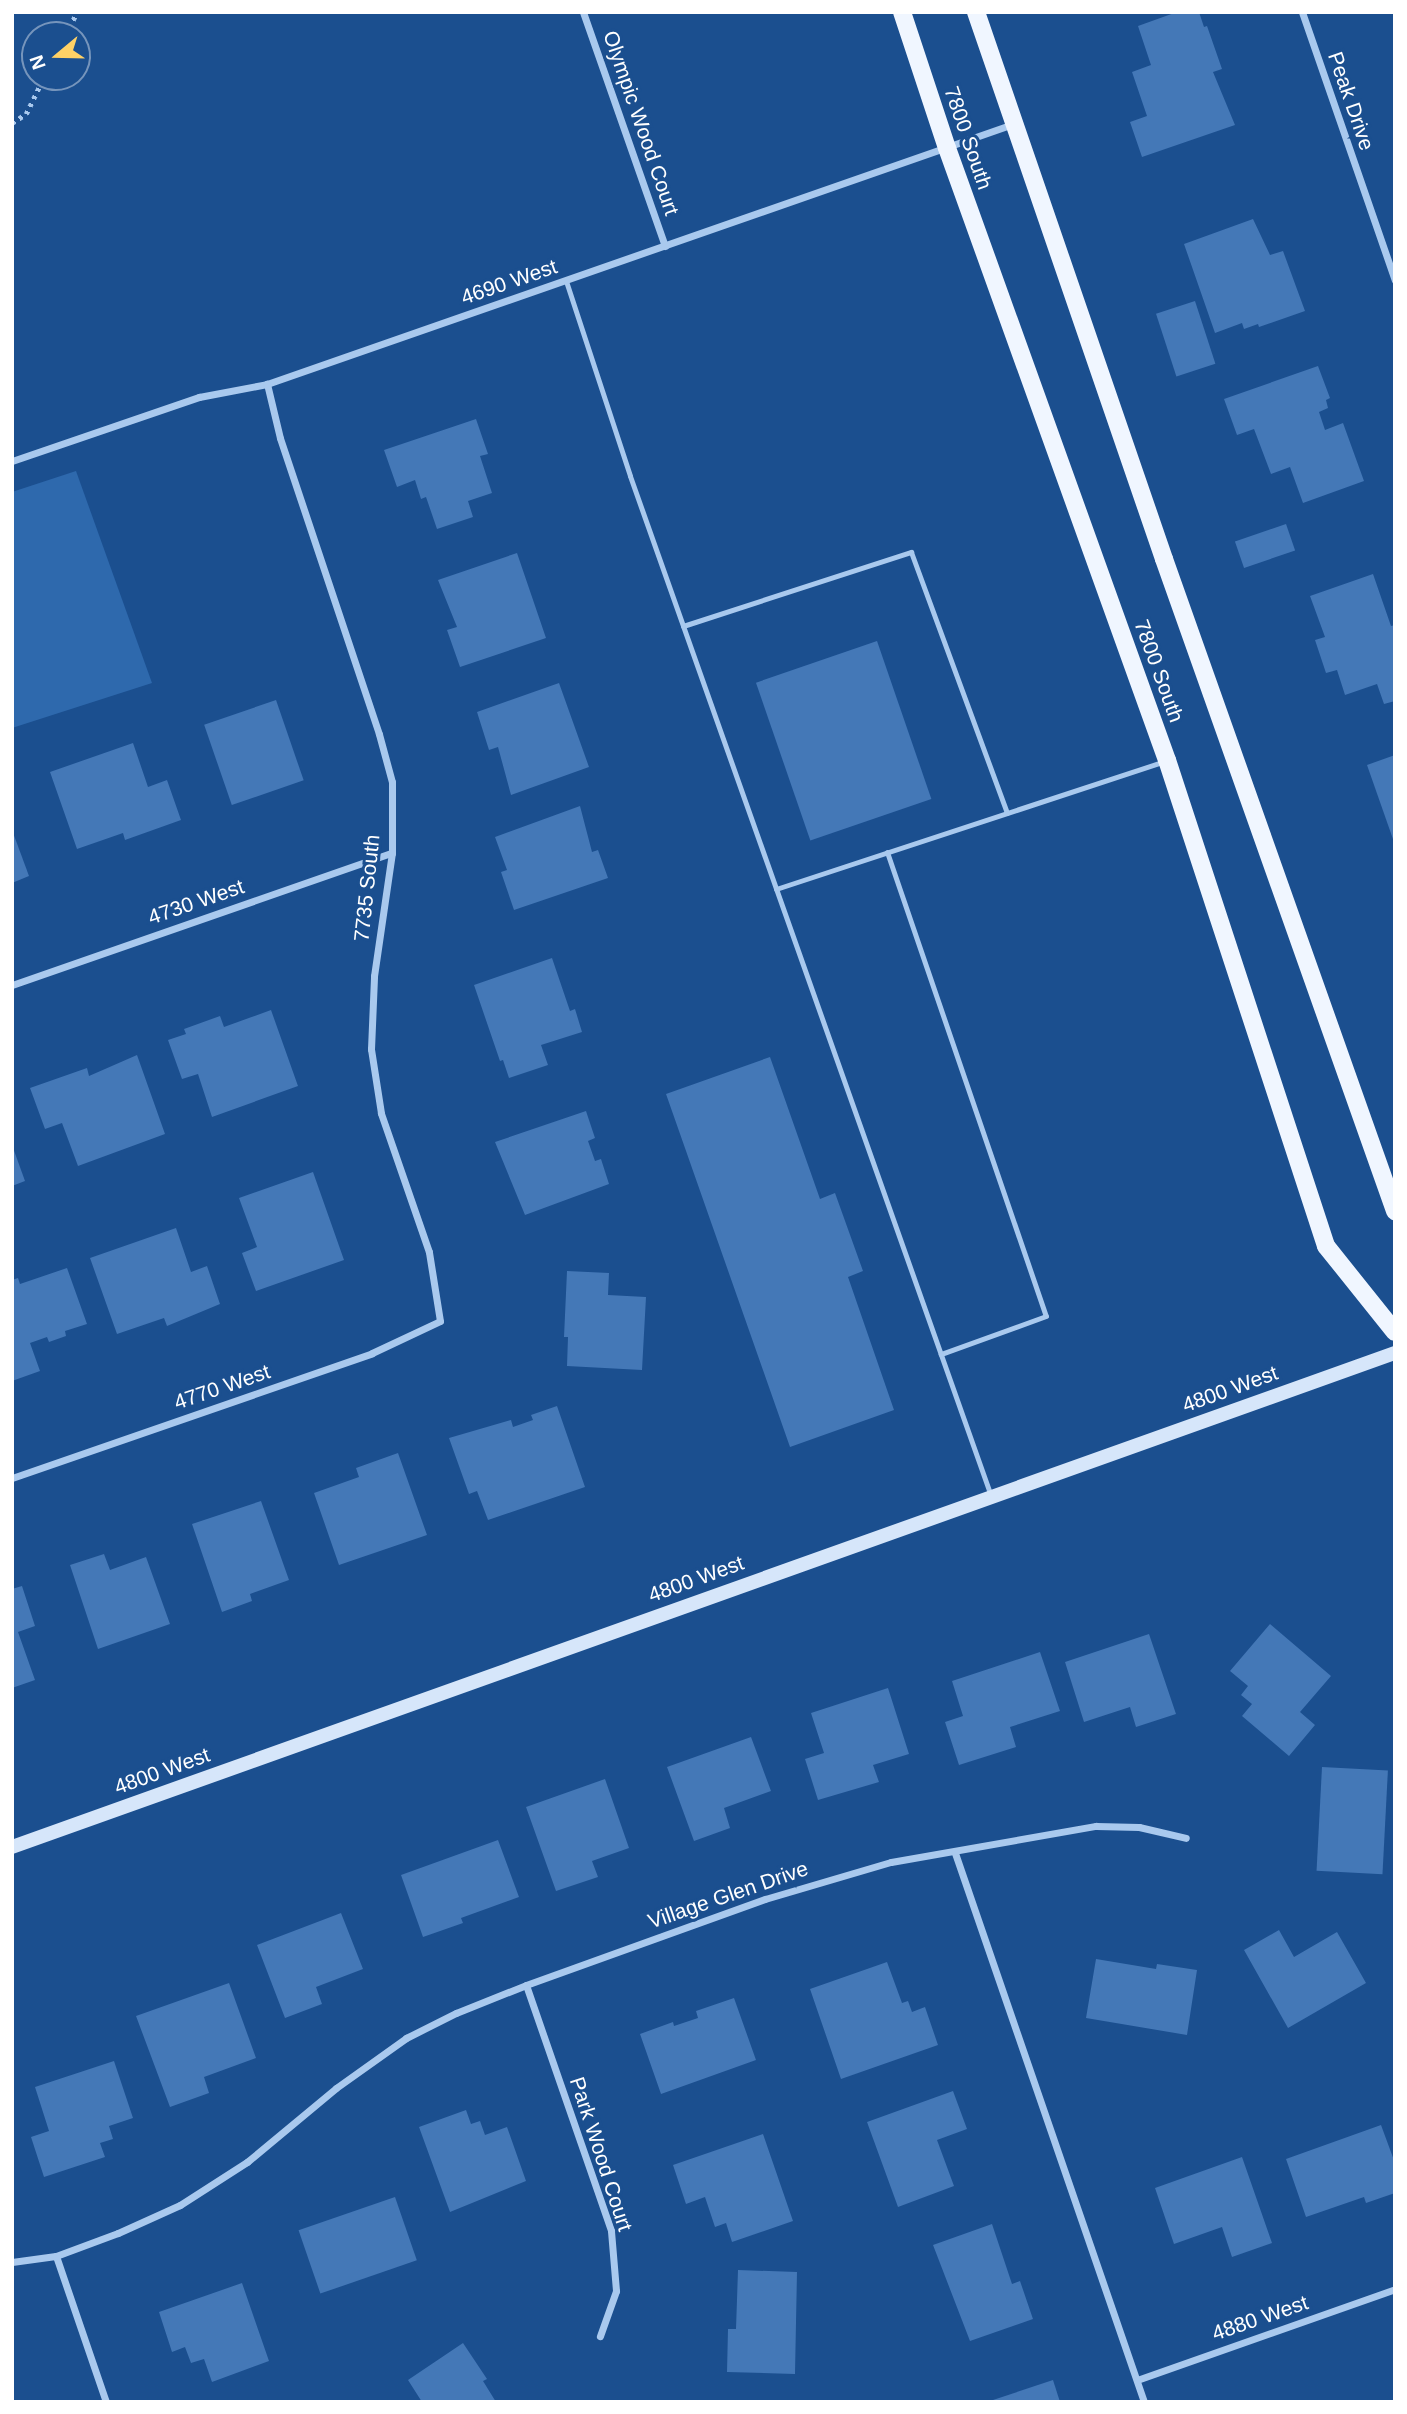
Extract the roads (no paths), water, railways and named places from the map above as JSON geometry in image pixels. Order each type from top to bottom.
[{"type":"main road","name":"7800 South","points":[[902,12],[947,148],[1167,760],[1326,1246],[1395,1332]]},
{"type":"main road","name":"7800 South","points":[[976,12],[1395,1211]]},
{"type":"main road","name":"4800 West","points":[[12,1847],[1395,1353]]},
{"type":"street","name":"Olympic Wood Court","points":[[583,12],[666,246]]},
{"type":"street","name":"Peak Drive","points":[[1302,12],[1395,280]]},
{"type":"street","name":"4690 West","points":[[12,461],[199,397],[267,384],[1013,124]]},
{"type":"street","name":"7735 South","points":[[267,384],[280,438],[379,734],[392,782],[392,853],[374,976],[371,1049],[380,1113],[429,1252],[440,1321]]},
{"type":"street","name":"4730 West","points":[[12,985],[392,853]]},
{"type":"street","name":"4770 West","points":[[12,1478],[372,1353],[440,1321]]},
{"type":"street","name":"Village Glen Drive","points":[[12,2262],[56,2256],[118,2233],[180,2205],[247,2162],[336,2088],[406,2038],[456,2013],[526,1985],[836,1876],[891,1861],[955,1853],[1096,1826],[1139,1827],[1186,1838]]},
{"type":"street","points":[[955,1853],[1144,2402]]},
{"type":"street","name":"Park Wood Court","points":[[526,1985],[611,2231],[616,2291],[600,2336]]},
{"type":"street","points":[[56,2256],[106,2402]]},
{"type":"street","name":"4880 West","points":[[1137,2380],[1395,2289]]},
{"type":"lane","points":[[566,281],[683,626],[991,1496]]},
{"type":"lane","points":[[683,626],[911,552],[1007,813]]},
{"type":"lane","points":[[776,889],[1167,760]]},
{"type":"lane","points":[[887,852],[1046,1316],[941,1354]]}]
